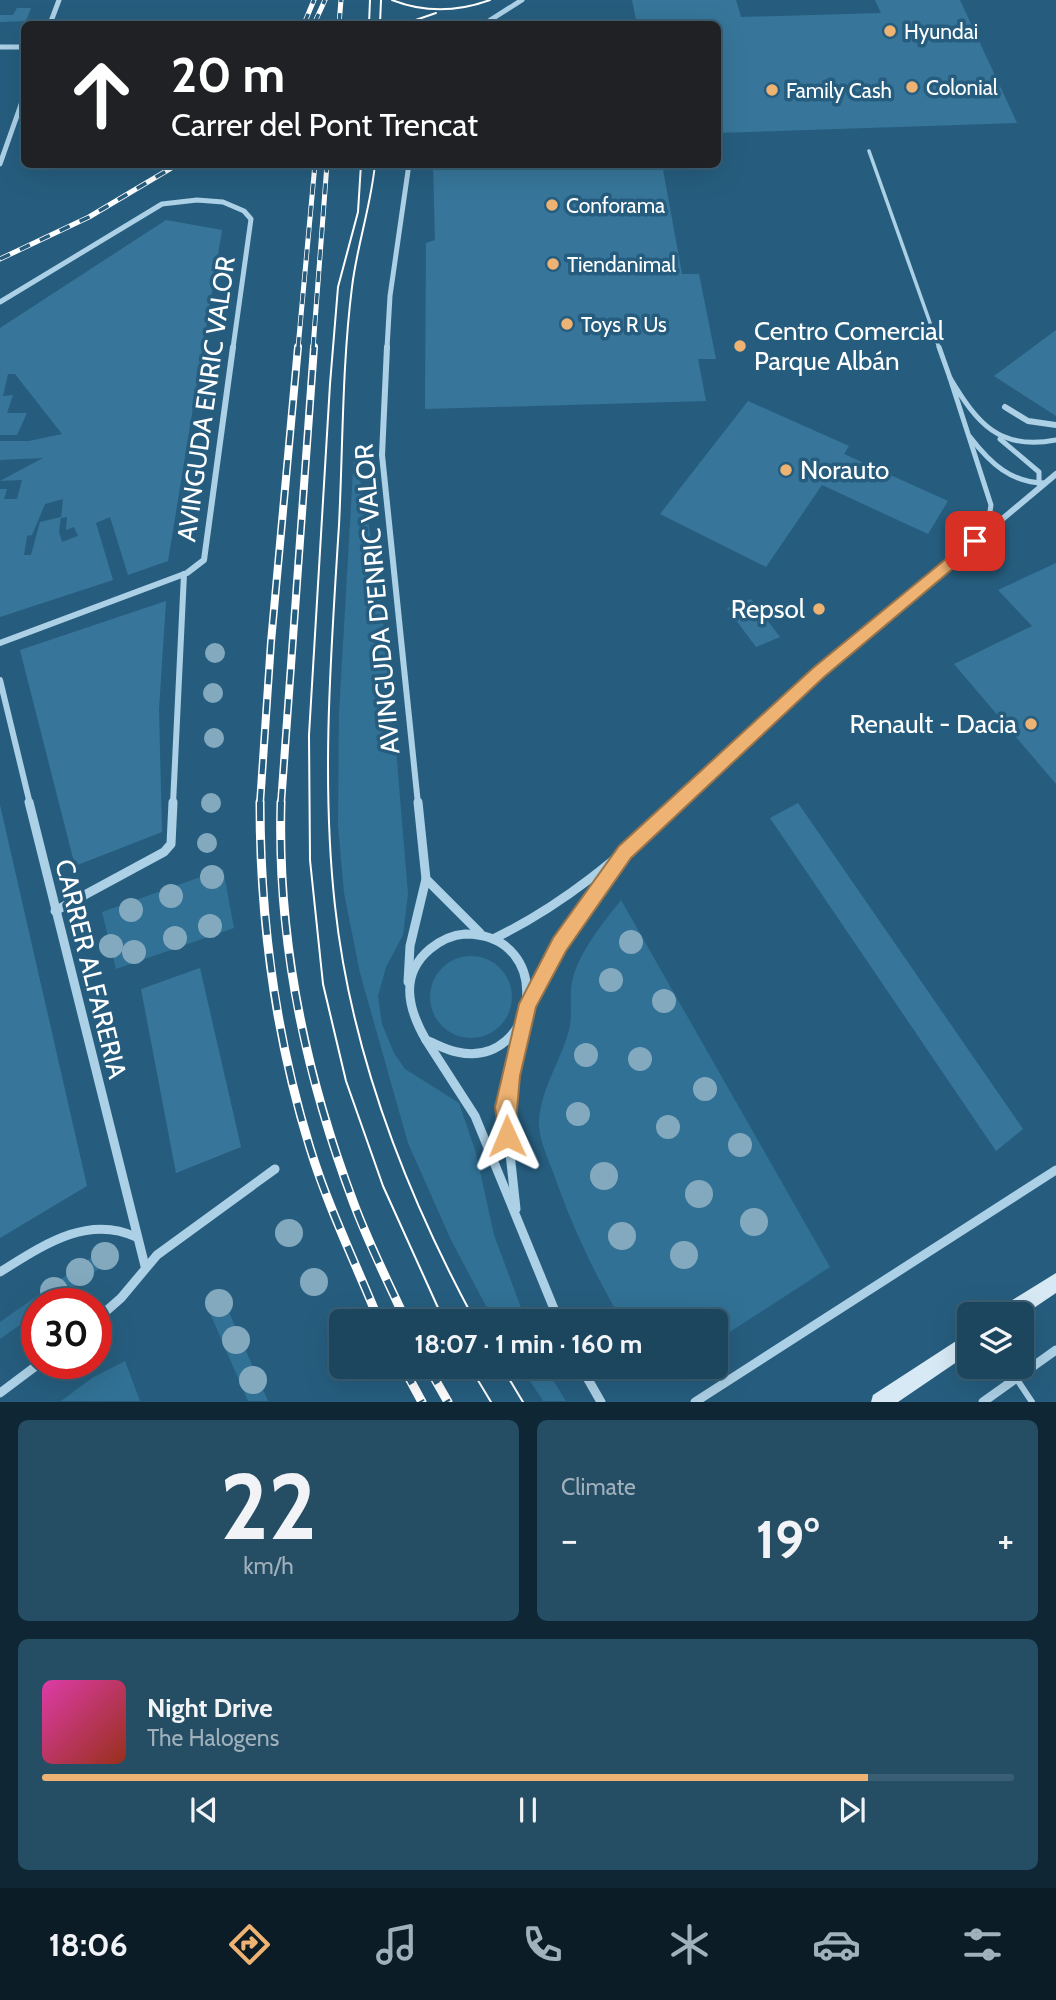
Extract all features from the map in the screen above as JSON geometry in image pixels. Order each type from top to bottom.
[{"type":"street","points":[[51,21],[59,0]]},
{"type":"street","points":[[489,21],[522,0]]},
{"type":"street","points":[[0,47],[21,47]]},
{"type":"street","points":[[0,164],[21,104]]},
{"type":"street","name":"AVINGUDA D'ENRIC VALOR","points":[[408,168],[390,296],[382,455],[426,880],[410,946],[408,982]]},
{"type":"street","name":"AVINGUDA ENRIC VALOR","points":[[0,302],[162,204],[192,200],[231,204],[246,212],[251,219],[206,555],[199,565],[184,574],[0,643]]},
{"type":"street","points":[[1005,407],[1018,419],[1039,425],[1056,425]]},
{"type":"street","points":[[493,939],[539,917],[625,852],[818,673],[1056,475]]},
{"type":"street","name":"AVINGUDA ENRIC VALOR","points":[[55,911],[164,852],[171,844],[184,574]]},
{"type":"street","name":"CARRER ALFARERIA","points":[[0,680],[145,1266]]},
{"type":"street","points":[[518,1220],[505,1107],[522,1021],[551,958],[625,852]]},
{"type":"street","points":[[426,880],[482,934],[514,953],[524,969],[528,1004]]},
{"type":"street","points":[[482,934],[463,933],[446,937],[430,947],[416,962],[408,982],[407,1003],[414,1023],[462,1091],[554,1309]]},
{"type":"street","points":[[426,1041],[444,1051],[462,1055],[480,1054],[504,1042],[522,1021]]},
{"type":"street","points":[[112,1306],[145,1266],[275,1169]]},
{"type":"street","points":[[695,1402],[1056,1170]]},
{"type":"street","points":[[0,1272],[44,1245],[87,1229],[110,1225],[124,1229],[137,1238]]},
{"type":"street","points":[[1026,1302],[1056,1282]]},
{"type":"street","points":[[880,1402],[957,1350]]},
{"type":"street","points":[[1034,1365],[1056,1350]]},
{"type":"street","points":[[0,1393],[21,1377]]},
{"type":"street","points":[[588,1379],[601,1402]]},
{"type":"street","points":[[983,1402],[1015,1379]]},
{"type":"lane","points":[[869,151],[950,377],[991,505],[988,524],[975,541]]},
{"type":"lane","points":[[950,377],[977,421],[1024,456],[1039,472],[1040,486],[1020,481],[990,463],[966,431]]},
{"type":"lane","points":[[993,433],[1031,444],[1056,440]]},
{"type":"lane","points":[[1017,1379],[1032,1402]]},
{"type":"shaded area","points":[[354,453],[366,507],[383,617],[408,894],[403,935],[386,967],[378,996],[382,1024],[394,1053],[405,1069],[459,1103],[476,1153],[494,1235],[522,1309],[488,1309],[451,1240],[408,1143],[360,973],[344,893],[338,825],[339,714]]},
{"type":"shaded area","points":[[223,869],[234,928],[116,969],[102,912]]},
{"type":"shaded area","points":[[621,900],[830,1267],[728,1333],[728,1309],[616,1309],[575,1229],[546,1153],[540,1133],[541,1108],[569,1030],[571,988],[575,971],[592,939]]},
{"type":"shaded area","points":[[463,956],[479,956],[494,963],[505,974],[512,989],[509,1013],[500,1026],[479,1038],[463,1038],[448,1031],[437,1020],[430,1005],[430,989],[437,974],[448,963]]},
{"type":"shaded area","points":[[115,1245],[118,1252],[114,1258],[72,1288],[48,1288],[108,1246]]},
{"type":"shaded area","points":[[221,1294],[268,1401],[248,1401],[206,1304]]},
{"type":"shaded area","points":[[21,1307],[21,1324],[0,1339],[0,1322]]},
{"type":"shaded area","points":[[125,1361],[140,1401],[61,1401],[91,1379],[112,1379],[112,1368]]},
{"type":"shaded area","points":[[529,1379],[552,1379],[566,1401],[543,1401]]},
{"type":"building","points":[[632,0],[736,0],[741,17],[881,13],[875,0],[960,0],[1017,123],[721,133],[721,21],[609,21],[636,20]]},
{"type":"building","points":[[17,8],[31,8],[26,21],[0,22],[0,15],[13,15]]},
{"type":"building","points":[[433,168],[663,168],[682,274],[699,274],[716,359],[698,359],[706,401],[425,409],[426,243],[435,240]]},
{"type":"building","points":[[166,220],[222,230],[168,561],[128,575],[110,517],[96,523],[113,580],[0,617],[0,489],[7,489],[4,499],[17,499],[22,480],[0,481],[43,458],[0,460],[0,441],[29,441],[62,434],[15,374],[8,374],[3,396],[13,395],[7,413],[27,413],[17,435],[0,435],[0,328]],"holes":[[[63,499],[61,518],[67,517],[66,530],[74,527],[78,536],[62,542],[59,532],[61,517],[40,522],[31,555],[24,555],[27,536],[32,535],[45,504]]]},
{"type":"building","points":[[1056,330],[1056,416],[994,376]]},
{"type":"building","name":"Norauto","points":[[748,401],[849,446],[844,454],[948,501],[928,534],[822,485],[766,567],[660,514]]},
{"type":"building","name":"Renault - Dacia","points":[[1056,563],[1056,784],[954,664],[1032,626],[998,590]]},
{"type":"building","points":[[751,599],[780,637],[756,647],[727,608]]},
{"type":"building","points":[[166,601],[159,709],[162,832],[75,866],[20,650]]},
{"type":"building","points":[[798,803],[1023,1129],[996,1151],[770,818]]},
{"type":"building","points":[[0,805],[87,1186],[0,1238]]},
{"type":"building","points":[[200,968],[241,1147],[176,1173],[141,989]]},
{"type":"tram line","points":[[369,21],[370,0]]},
{"type":"tram line","points":[[380,21],[381,0]]},
{"type":"tram line","points":[[392,0],[429,9],[453,9],[490,0]]},
{"type":"tram line","points":[[413,21],[436,13]]},
{"type":"tram line","points":[[361,168],[358,212],[338,287],[330,384],[309,735],[310,860],[323,984],[346,1081],[383,1186],[439,1309]]},
{"type":"tram line","points":[[374,168],[354,271],[346,346],[329,716],[331,859],[343,961],[368,1068],[404,1172],[469,1309]]},
{"type":"tram line","points":[[477,1379],[491,1402]]},
{"type":"tram line","points":[[509,1379],[523,1402]]},
{"type":"railway","points":[[305,21],[314,0]]},
{"type":"railway","points":[[315,21],[325,0]]},
{"type":"railway","points":[[339,21],[341,0]]},
{"type":"railway","points":[[0,259],[89,217],[171,168]]},
{"type":"railway","points":[[298,348],[315,168]]},
{"type":"railway","points":[[313,348],[327,168]]},
{"type":"railway","points":[[260,803],[271,642],[298,347]]},
{"type":"railway","points":[[281,804],[314,347]]},
{"type":"railway","points":[[260,803],[267,933],[288,1064],[317,1170],[374,1309]]},
{"type":"railway","points":[[281,804],[281,854],[289,956],[308,1056],[321,1106],[354,1204],[400,1309]]},
{"type":"railway","points":[[410,1379],[422,1402]]},
{"type":"railway","points":[[435,1379],[448,1402]]},
{"type":"place","name":"Hyundai","points":[[890,31]]},
{"type":"place","name":"Colonial","points":[[912,87]]},
{"type":"place","name":"Family Cash","points":[[772,90]]},
{"type":"place","name":"Conforama","points":[[552,205]]},
{"type":"place","name":"Tiendanimal","points":[[553,264]]},
{"type":"place","name":"Toys R Us","points":[[567,324]]},
{"type":"place","name":"Centro Comercial Parque Albán","points":[[740,346]]},
{"type":"place","name":"Norauto","points":[[786,470]]},
{"type":"place","name":"Repsol","points":[[819,609]]},
{"type":"place","name":"Renault - Dacia","points":[[1031,724]]},
{"type":"route","points":[[507,1136],[505,1107],[522,1021],[528,1004],[560,944],[625,852],[818,673],[975,541]]}]
